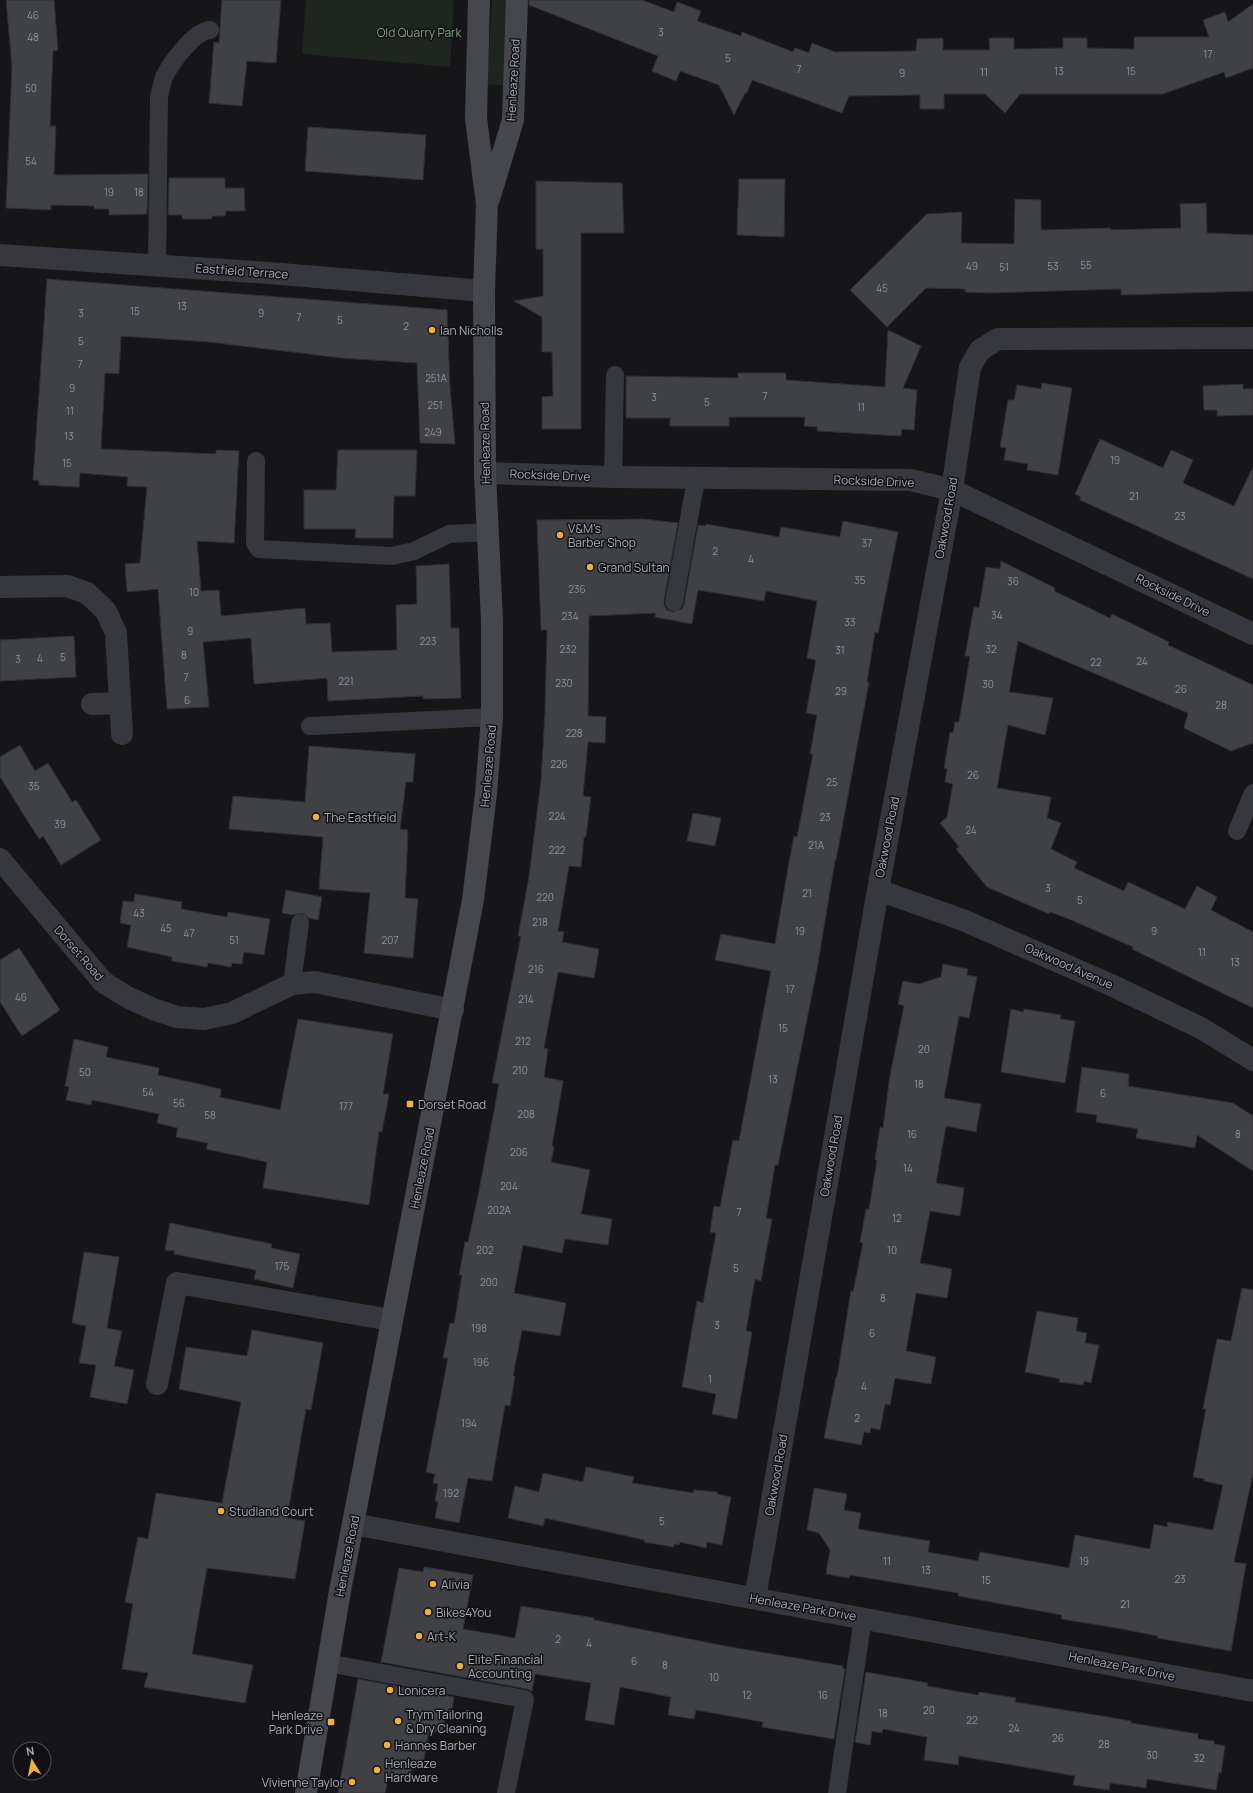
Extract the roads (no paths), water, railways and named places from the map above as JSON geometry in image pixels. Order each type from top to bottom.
[{"type":"main road","name":"Henleaze Road","points":[[306,1793],[327,1663],[391,1320],[453,1010],[476,876],[486,794],[492,717],[492,621],[485,473],[484,291],[487,204],[476,118],[479,0]]},
{"type":"main road","name":"Henleaze Road","points":[[487,204],[513,120],[517,0]]},
{"type":"street","name":"Eastfield Terrace","points":[[0,255],[157,265],[484,291]]},
{"type":"street","name":"Oakwood Road","points":[[755,1598],[878,890],[952,490],[970,368],[980,350],[998,339],[1253,338]]},
{"type":"street","name":"Rockside Drive","points":[[485,473],[612,478],[911,480],[952,490],[1253,634]]},
{"type":"street","points":[[0,587],[67,586],[87,593],[106,611],[116,633],[122,734]]},
{"type":"street","points":[[92,704],[120,703]]},
{"type":"street","name":"Dorset Road","points":[[0,859],[103,982],[127,997],[153,1009],[177,1017],[204,1019],[232,1013],[292,984],[315,982],[453,1010]]},
{"type":"street","name":"Oakwood Avenue","points":[[878,890],[963,920],[1111,985],[1201,1028],[1253,1060]]},
{"type":"street","points":[[157,1384],[177,1283],[391,1320]]},
{"type":"street","name":"Henleaze Park Drive","points":[[353,1524],[1253,1691]]},
{"type":"lane","points":[[157,265],[159,96],[165,77],[190,40],[204,30],[210,30]]},
{"type":"lane","points":[[612,478],[615,375]]},
{"type":"lane","points":[[256,461],[255,543],[259,549],[392,556],[414,551],[450,534],[488,532]]},
{"type":"lane","points":[[674,602],[696,479]]},
{"type":"lane","points":[[310,726],[492,717]]},
{"type":"lane","points":[[1237,831],[1253,794]]},
{"type":"lane","points":[[292,984],[300,923]]},
{"type":"lane","points":[[837,1793],[863,1618]]},
{"type":"lane","points":[[327,1663],[525,1699],[506,1793]]},
{"type":"place","name":"Ian Nicholls","points":[[432,330]]},
{"type":"place","name":"V&M's Barber Shop","points":[[560,535]]},
{"type":"place","name":"Grand Sultan","points":[[590,567]]},
{"type":"place","name":"The Eastfield","points":[[316,817]]},
{"type":"place","name":"Dorset Road","points":[[410,1104]]},
{"type":"place","name":"Studland Court","points":[[221,1511]]},
{"type":"place","name":"Alivia","points":[[433,1584]]},
{"type":"place","name":"Bikes4You","points":[[428,1612]]},
{"type":"place","name":"Art-K","points":[[419,1636]]},
{"type":"place","name":"Elite Financial Accounting","points":[[460,1666]]},
{"type":"place","name":"Lonicera","points":[[390,1690]]},
{"type":"place","name":"Trym Tailoring & Dry Cleaning","points":[[398,1721]]},
{"type":"place","name":"Henleaze Park Drive","points":[[331,1722]]},
{"type":"place","name":"Hannes Barber","points":[[387,1745]]},
{"type":"place","name":"Henleaze Hardware","points":[[377,1770]]},
{"type":"place","name":"Vivienne Taylor","points":[[352,1782]]},
{"type":"park label","name":"Old Quarry Park","points":[[419,32]]}]
